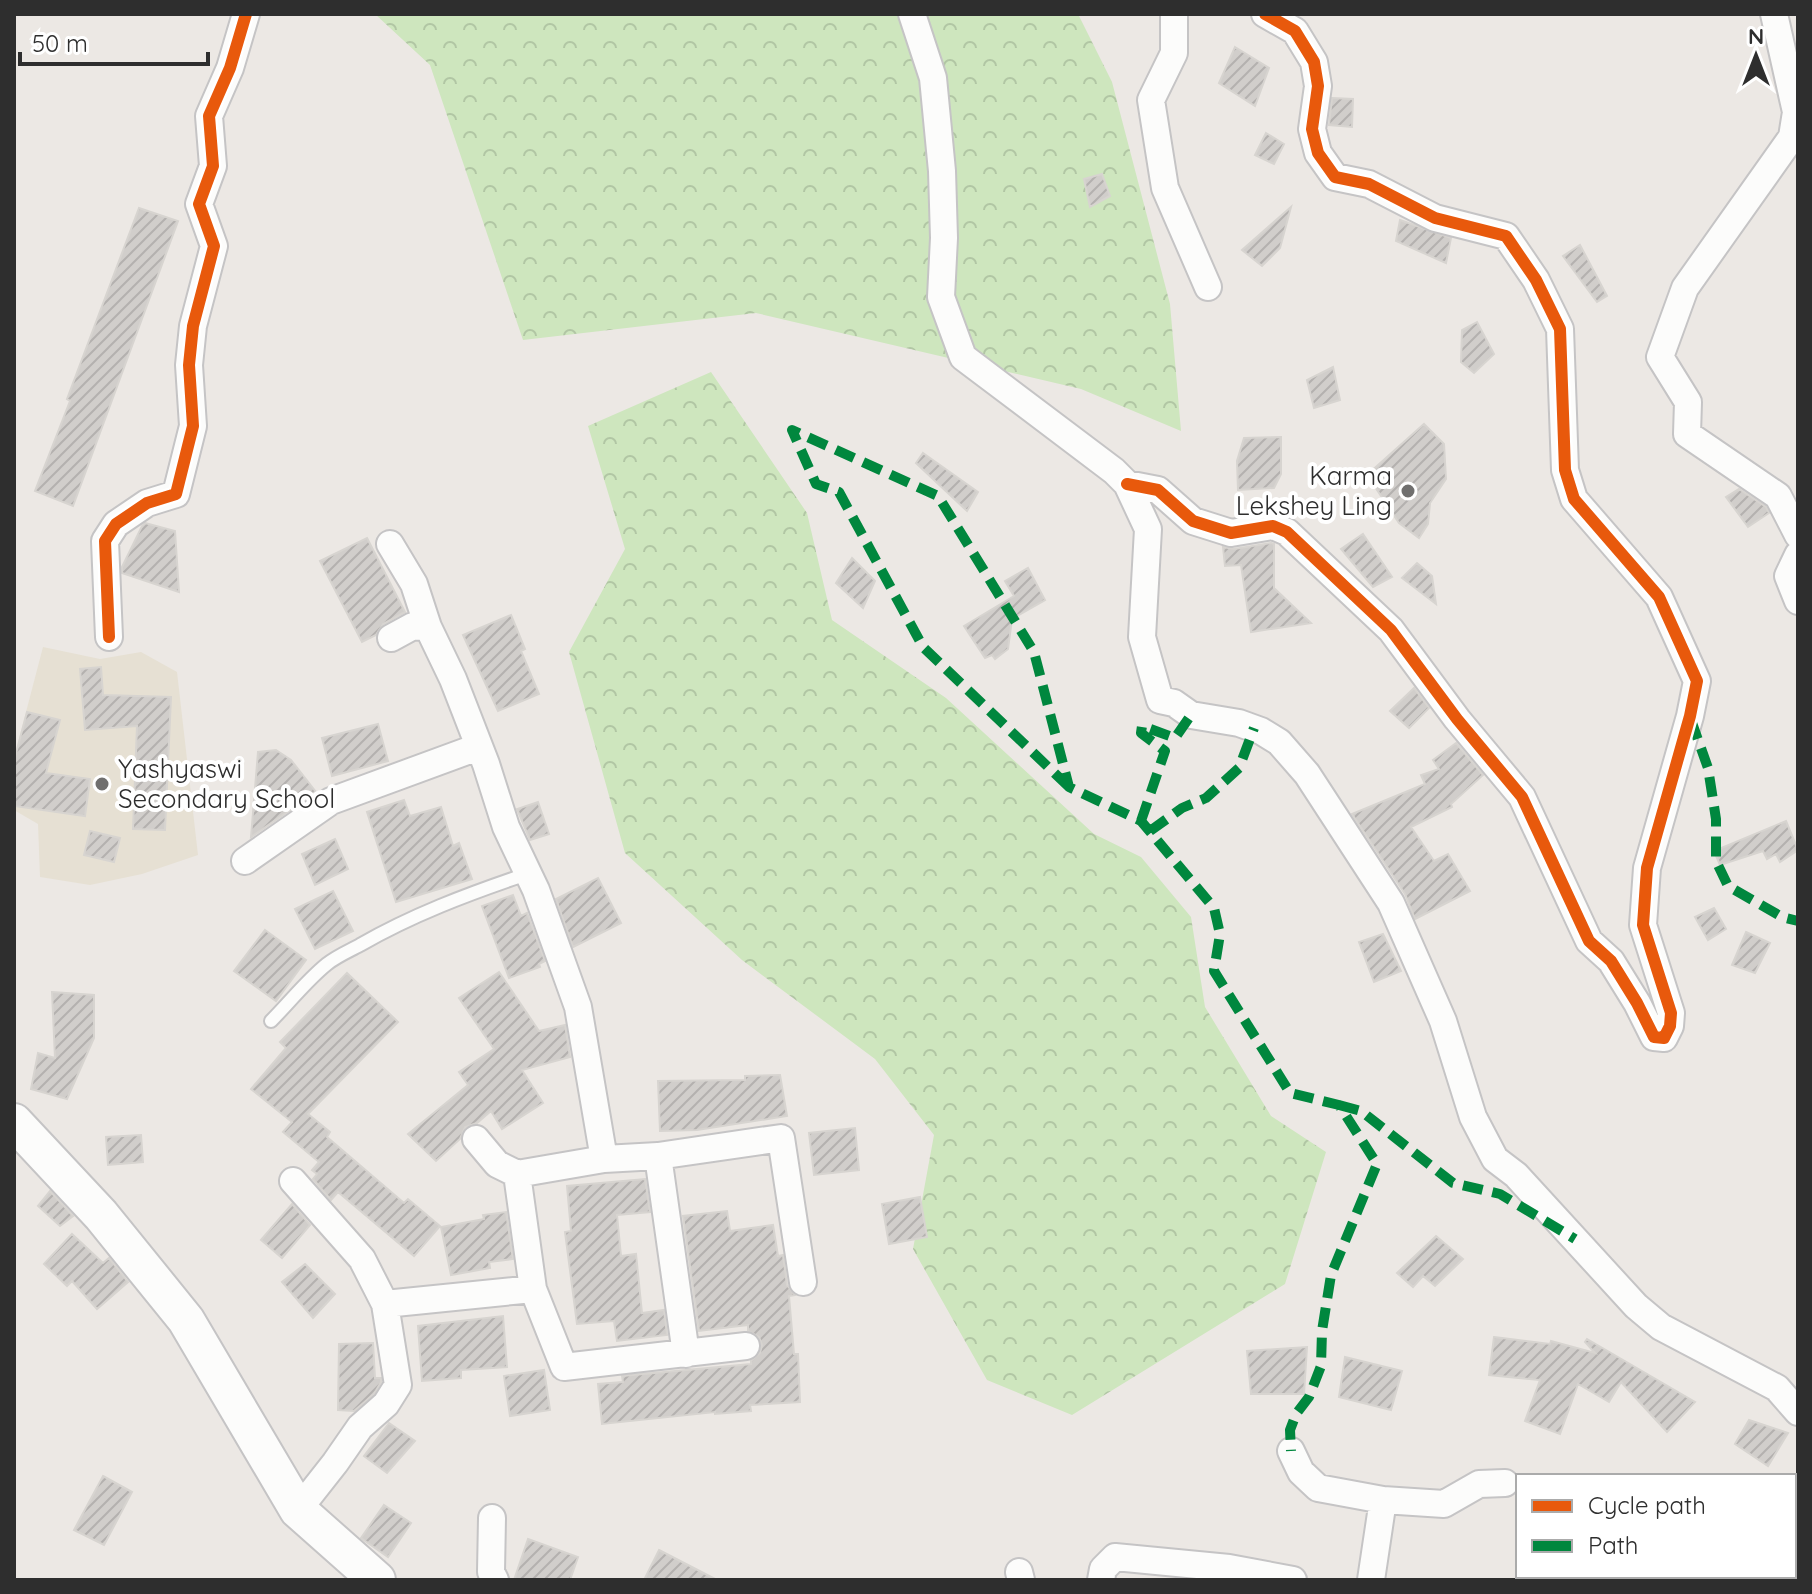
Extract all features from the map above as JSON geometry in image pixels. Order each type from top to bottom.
[{"type":"main road","points":[[14,1122],[101,1215],[186,1320],[298,1510],[377,1580]]},
{"type":"street","points":[[109,637],[105,541],[116,524],[147,503],[176,494],[193,426],[189,365],[193,326],[214,246],[199,204],[213,166],[209,116],[230,68],[246,14]]},
{"type":"street","points":[[912,14],[933,78],[935,94],[944,238],[941,297],[963,357],[1127,484],[1148,529],[1142,637],[1160,700],[1174,703],[1191,715],[1246,725],[1279,742],[1307,774],[1391,903],[1443,1021],[1473,1117],[1495,1159],[1516,1175],[1636,1306],[1661,1327],[1777,1388],[1798,1412]]},
{"type":"street","points":[[1174,14],[1174,53],[1151,100],[1165,188],[1208,287]]},
{"type":"street","points":[[1127,484],[1158,490],[1193,521],[1231,533],[1273,526],[1287,532],[1391,630],[1457,719],[1522,797],[1589,941],[1611,961],[1654,1037],[1664,1038],[1670,1026],[1671,1013],[1643,925],[1647,868],[1697,681],[1659,597],[1574,499],[1565,470],[1560,329],[1536,280],[1506,236],[1435,218],[1369,184],[1335,177],[1318,153],[1312,129],[1318,86],[1314,62],[1295,31],[1265,14]]},
{"type":"street","points":[[1774,14],[1796,112],[1792,137],[1685,288],[1660,357],[1688,402],[1687,434],[1778,496],[1798,535]]},
{"type":"street","points":[[390,544],[414,584],[428,627],[453,679],[506,827],[536,890],[578,1007],[604,1159]]},
{"type":"street","points":[[1798,555],[1788,576],[1798,601]]},
{"type":"street","points":[[391,638],[413,626],[428,627]]},
{"type":"street","points":[[245,861],[331,801],[478,747]]},
{"type":"street","points":[[476,1139],[497,1164],[517,1174],[604,1159],[658,1156],[781,1138],[803,1282]]},
{"type":"street","points":[[658,1156],[686,1354]]},
{"type":"street","points":[[517,1174],[533,1289],[564,1367],[746,1346]]},
{"type":"street","points":[[293,1181],[362,1259],[385,1304],[398,1385],[386,1404],[360,1427],[298,1510]]},
{"type":"street","points":[[385,1304],[533,1289]]},
{"type":"street","points":[[1291,1451],[1301,1472],[1318,1488],[1383,1500],[1444,1504],[1479,1484],[1505,1483]]},
{"type":"street","points":[[1371,1580],[1383,1500]]},
{"type":"street","points":[[492,1518],[491,1572],[495,1580]]},
{"type":"street","points":[[1101,1580],[1103,1569],[1115,1557],[1229,1568],[1293,1580]]},
{"type":"lane","points":[[271,1021],[328,963],[393,926],[490,885],[513,881],[520,875],[524,875],[536,890]]},
{"type":"shaded area","name":"Yashyaswi Secondary School","points":[[43,647],[100,659],[141,652],[177,672],[198,855],[142,874],[90,885],[40,877],[38,824],[14,810],[14,758]]},
{"type":"green space","points":[[375,14],[1078,14],[1112,82],[1170,304],[1181,431],[1081,389],[756,313],[523,340],[430,65]]},
{"type":"green space","points":[[711,372],[807,513],[832,620],[946,698],[1094,834],[1141,857],[1191,917],[1205,1007],[1271,1116],[1326,1152],[1285,1284],[1072,1415],[987,1380],[913,1249],[934,1135],[875,1059],[742,960],[625,853],[569,652],[625,549],[588,426]]},
{"type":"building","points":[[1235,47],[1269,68],[1255,106],[1219,83]]},
{"type":"building","points":[[1332,98],[1353,99],[1352,127],[1329,125]]},
{"type":"building","points":[[1266,133],[1284,144],[1274,164],[1255,155]]},
{"type":"building","points":[[1102,174],[1110,196],[1090,207],[1084,179]]},
{"type":"building","points":[[1291,207],[1280,248],[1262,266],[1242,250]]},
{"type":"building","points":[[139,208],[178,221],[73,506],[35,491]]},
{"type":"building","points":[[1400,220],[1451,238],[1446,263],[1396,241]]},
{"type":"building","points":[[1580,245],[1607,296],[1597,302],[1563,256]]},
{"type":"building","points":[[1477,322],[1494,354],[1474,373],[1461,362],[1462,330]]},
{"type":"building","points":[[1333,367],[1340,400],[1314,408],[1307,380]]},
{"type":"building","name":"Karma Lekshey Ling","points":[[1424,424],[1444,444],[1446,479],[1430,503],[1428,524],[1419,538],[1399,523],[1367,475]]},
{"type":"building","points":[[1281,437],[1281,474],[1274,488],[1238,490],[1237,461],[1244,438]]},
{"type":"building","points":[[923,453],[978,492],[967,511],[916,463]]},
{"type":"building","points":[[1739,489],[1766,507],[1769,513],[1748,527],[1726,497]]},
{"type":"building","points":[[145,523],[175,531],[179,592],[122,573],[122,567]]},
{"type":"building","points":[[1363,534],[1392,577],[1373,587],[1341,549]]},
{"type":"building","points":[[367,538],[405,612],[383,624],[376,635],[362,642],[320,561]]},
{"type":"building","points":[[1274,544],[1274,588],[1311,623],[1251,632],[1241,565],[1225,566],[1223,547],[1234,549]]},
{"type":"building","points":[[852,558],[875,581],[863,608],[836,583]]},
{"type":"building","points":[[1417,563],[1432,576],[1436,604],[1402,578]]},
{"type":"building","points":[[1028,568],[1045,600],[1012,619],[1008,649],[995,659],[992,655],[985,658],[964,626],[1014,596],[1005,581]]},
{"type":"building","points":[[511,615],[525,649],[521,651],[539,694],[498,711],[463,635]]},
{"type":"building","points":[[101,667],[103,695],[171,697],[165,830],[133,829],[137,726],[85,730],[80,669]]},
{"type":"building","points":[[1414,688],[1429,708],[1409,728],[1390,711]]},
{"type":"building","points":[[27,712],[60,720],[46,773],[90,779],[85,816],[14,806],[14,761]]},
{"type":"building","points":[[378,724],[388,761],[332,776],[322,738]]},
{"type":"building","points":[[1456,743],[1483,775],[1451,804],[1452,807],[1411,827],[1434,861],[1448,854],[1470,891],[1415,919],[1405,894],[1352,814],[1425,784],[1421,775],[1439,769],[1433,760]]},
{"type":"building","points":[[276,750],[291,760],[316,792],[251,837],[258,752]]},
{"type":"building","points":[[404,800],[410,816],[441,807],[453,846],[459,843],[472,879],[396,902],[367,812]]},
{"type":"building","points":[[538,802],[549,834],[530,840],[517,809]]},
{"type":"building","points":[[1786,821],[1798,850],[1780,862],[1776,854],[1767,859],[1763,851],[1720,865],[1714,851]]},
{"type":"building","points":[[90,831],[120,838],[114,862],[84,855]]},
{"type":"building","points":[[335,839],[348,869],[315,885],[302,854]]},
{"type":"building","points":[[598,878],[621,923],[573,947],[556,899]]},
{"type":"building","points":[[333,891],[353,931],[315,949],[295,909]]},
{"type":"building","points":[[513,895],[521,916],[527,913],[545,961],[539,964],[540,967],[509,978],[482,906]]},
{"type":"building","points":[[1714,908],[1726,929],[1708,940],[1695,917]]},
{"type":"building","points":[[265,930],[306,960],[276,1001],[234,971]]},
{"type":"building","points":[[1746,932],[1770,943],[1755,973],[1732,965]]},
{"type":"building","points":[[1383,934],[1401,971],[1374,982],[1359,942]]},
{"type":"building","points":[[499,972],[539,1031],[565,1025],[570,1057],[522,1070],[543,1103],[502,1129],[491,1111],[477,1123],[465,1127],[460,1139],[436,1161],[408,1134],[468,1085],[459,1072],[494,1049],[459,998]]},
{"type":"building","points":[[347,973],[398,1022],[308,1114],[330,1132],[327,1137],[404,1203],[408,1199],[440,1226],[414,1256],[338,1192],[331,1200],[313,1179],[317,1174],[312,1170],[319,1162],[283,1132],[292,1122],[251,1089],[286,1048],[280,1042]]},
{"type":"building","points":[[52,992],[94,995],[94,1038],[67,1099],[31,1089],[38,1053],[55,1058]]},
{"type":"building","points":[[780,1075],[787,1116],[697,1130],[660,1131],[658,1081],[745,1080],[745,1076]]},
{"type":"building","points":[[855,1128],[859,1170],[814,1175],[809,1133]]},
{"type":"building","points":[[141,1135],[143,1162],[108,1165],[106,1137]]},
{"type":"building","points":[[645,1179],[650,1212],[617,1215],[621,1256],[636,1254],[642,1313],[664,1310],[667,1335],[617,1341],[614,1321],[577,1324],[565,1232],[571,1231],[567,1186]]},
{"type":"building","points":[[50,1191],[73,1216],[60,1226],[38,1206]]},
{"type":"building","points":[[920,1197],[927,1237],[889,1244],[882,1204]]},
{"type":"building","points":[[292,1204],[310,1225],[282,1258],[261,1240]]},
{"type":"building","points":[[727,1211],[730,1231],[773,1225],[778,1256],[783,1255],[787,1285],[795,1295],[789,1296],[794,1354],[798,1354],[800,1402],[750,1405],[751,1411],[602,1424],[598,1384],[623,1382],[622,1376],[751,1364],[760,1353],[762,1345],[759,1337],[748,1331],[748,1325],[699,1331],[683,1216]]},
{"type":"building","points":[[506,1212],[513,1259],[489,1262],[490,1268],[451,1275],[441,1227]]},
{"type":"building","points":[[72,1234],[103,1263],[109,1258],[128,1282],[97,1309],[72,1281],[67,1286],[44,1264]]},
{"type":"building","points":[[1436,1236],[1463,1259],[1435,1286],[1423,1276],[1413,1287],[1397,1273]]},
{"type":"building","points":[[305,1264],[335,1294],[313,1318],[282,1282]]},
{"type":"building","points":[[503,1316],[507,1367],[461,1370],[461,1378],[422,1381],[418,1326]]},
{"type":"building","points":[[1494,1337],[1550,1344],[1551,1341],[1595,1353],[1585,1342],[1587,1339],[1695,1402],[1667,1432],[1621,1382],[1609,1402],[1578,1384],[1560,1434],[1525,1421],[1540,1380],[1489,1375]]},
{"type":"building","points":[[373,1343],[375,1378],[381,1378],[381,1382],[374,1394],[354,1411],[338,1410],[339,1344]]},
{"type":"building","points":[[1307,1347],[1304,1394],[1251,1394],[1247,1351]]},
{"type":"building","points":[[1345,1357],[1402,1371],[1391,1410],[1339,1397]]},
{"type":"building","points":[[544,1370],[550,1410],[510,1416],[504,1376]]},
{"type":"building","points":[[1749,1420],[1788,1433],[1768,1466],[1735,1444]]},
{"type":"building","points":[[389,1423],[415,1441],[387,1473],[364,1456]]},
{"type":"building","points":[[103,1476],[132,1492],[104,1545],[74,1530]]},
{"type":"building","points":[[384,1505],[411,1523],[388,1557],[361,1538]]},
{"type":"building","points":[[528,1539],[578,1557],[570,1580],[514,1580]]},
{"type":"building","points":[[659,1550],[717,1580],[644,1580]]},
{"type":"marked path","points":[[1069,787],[923,647],[839,492],[816,484],[792,430],[938,496],[1034,652],[1069,787],[1141,821],[1214,908],[1220,934],[1214,971],[1290,1093],[1339,1105],[1377,1164],[1331,1275],[1322,1331],[1321,1366],[1309,1397],[1296,1414],[1290,1430],[1291,1451]]},
{"type":"marked path","points":[[1141,821],[1165,751],[1141,733],[1142,726],[1175,738],[1191,715]]},
{"type":"marked path","points":[[1691,720],[1708,768],[1716,819],[1716,861],[1728,886],[1782,917],[1798,921]]},
{"type":"marked path","points":[[1150,831],[1182,808],[1206,798],[1239,768],[1254,728]]},
{"type":"marked path","points":[[1339,1105],[1361,1111],[1453,1183],[1500,1194],[1575,1239]]},
{"type":"cycle path","points":[[109,637],[105,541],[116,524],[147,503],[176,494],[193,426],[189,365],[193,326],[214,246],[199,204],[213,166],[209,116],[230,68],[246,14]]},
{"type":"cycle path","points":[[1127,484],[1158,490],[1193,521],[1231,533],[1273,526],[1287,532],[1391,630],[1457,719],[1522,797],[1589,941],[1611,961],[1654,1037],[1664,1038],[1670,1026],[1671,1013],[1643,925],[1647,868],[1697,681],[1659,597],[1574,499],[1565,470],[1560,329],[1536,280],[1506,236],[1435,218],[1369,184],[1335,177],[1318,153],[1312,129],[1318,86],[1314,62],[1295,31],[1265,14]]},
{"type":"place","name":"Karma Lekshey Ling","points":[[1408,491]]},
{"type":"place","name":"Yashyaswi Secondary School","points":[[102,784]]}]
